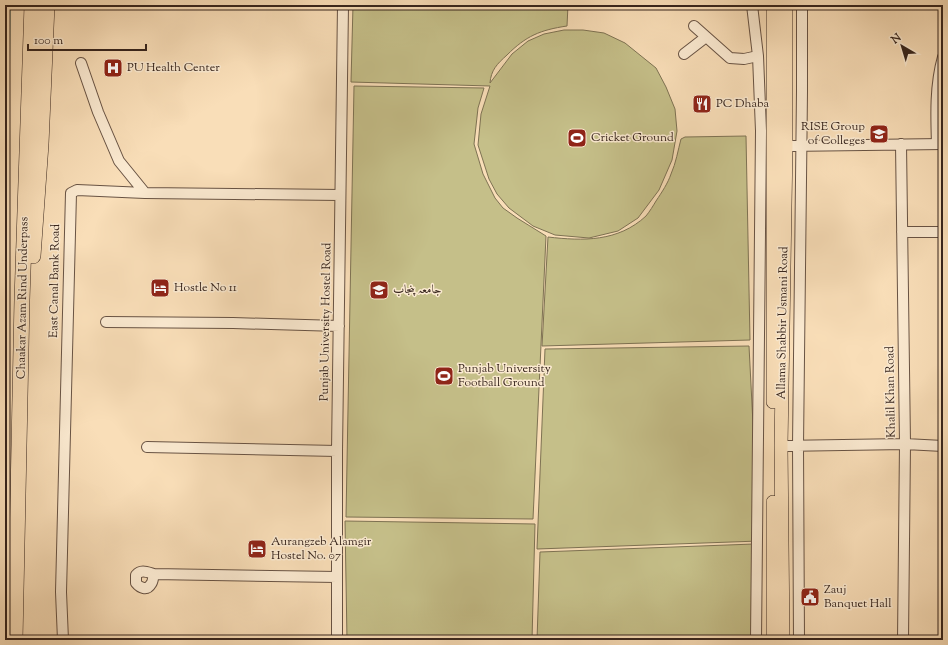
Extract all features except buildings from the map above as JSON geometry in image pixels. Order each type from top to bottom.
[{"type":"highway","name":"Chaakar Azam Rind Underpass","points":[[15,640],[22,300],[32,5]]},
{"type":"highway","points":[[22,300],[33,255],[41,144],[47,5]]},
{"type":"main road","name":"Allama Shabbir Usmani Road","points":[[773,5],[774,146],[784,640]]},
{"type":"main road","name":"Allama Shabbir Usmani Road","points":[[784,640],[781,446],[786,146],[786,5]]},
{"type":"street","name":"Punjab University Hostel Road","points":[[337,640],[337,451],[343,5]]},
{"type":"street","points":[[752,5],[758,56],[760,131],[756,640]]},
{"type":"street","points":[[799,640],[798,446],[802,5]]},
{"type":"street","points":[[694,26],[730,58],[744,59],[758,56]]},
{"type":"street","points":[[684,54],[706,37]]},
{"type":"street","points":[[786,146],[940,144],[936,104],[940,68],[943,57]]},
{"type":"street","points":[[80,63],[98,112],[119,160],[145,193]]},
{"type":"street","name":"Khalil Khan Road","points":[[901,144],[905,444],[903,640]]},
{"type":"street","name":"East Canal Bank Road","points":[[63,640],[61,592],[71,193],[77,190],[145,193],[340,195]]},
{"type":"street","points":[[902,232],[943,232]]},
{"type":"street","points":[[106,322],[339,326]]},
{"type":"street","points":[[781,446],[905,444],[943,446]]},
{"type":"street","points":[[146,447],[337,451]]},
{"type":"street","points":[[154,574],[337,578]]},
{"type":"shaded area","name":"Cricket Ground","points":[[353,5],[568,5],[567,26],[541,32],[514,48],[497,64],[493,71],[490,83],[512,54],[528,41],[544,34],[564,30],[583,30],[604,33],[625,43],[656,68],[675,109],[677,131],[672,160],[659,190],[638,218],[618,231],[589,238],[555,235],[533,226],[509,208],[497,194],[489,179],[478,145],[481,114],[490,86],[351,82]]},
{"type":"shaded area","name":"Punjab University Football Ground","points":[[354,86],[484,88],[478,108],[474,144],[483,174],[495,198],[503,208],[546,236],[533,519],[346,517]]},
{"type":"shaded area","points":[[746,136],[750,340],[542,346],[548,237],[574,239],[600,238],[624,231],[635,225],[646,216],[663,191],[673,170],[681,139],[685,137]]},
{"type":"shaded area","points":[[749,346],[759,541],[537,549],[545,349]]},
{"type":"shaded area","points":[[345,521],[535,524],[532,640],[347,640]]},
{"type":"shaded area","points":[[754,544],[756,640],[537,640],[540,552]]},
{"type":"waterway","points":[[5,123],[7,5]]},
{"type":"place","name":"PU Health Center","points":[[113,68]]},
{"type":"place","name":"PC Dhaba","points":[[702,104]]},
{"type":"place","name":"RISE Group of Colleges","points":[[879,134]]},
{"type":"place","name":"Cricket Ground","points":[[577,138]]},
{"type":"place","name":"Hostle No 11","points":[[160,288]]},
{"type":"place","name":"جامعہ پنجاب","points":[[379,290]]},
{"type":"place","name":"Punjab University Football Ground","points":[[444,376]]},
{"type":"place","name":"Aurangzeb Alamgir Hostel No. 07","points":[[257,549]]},
{"type":"place","name":"Zauj Banquet Hall","points":[[810,597]]}]
